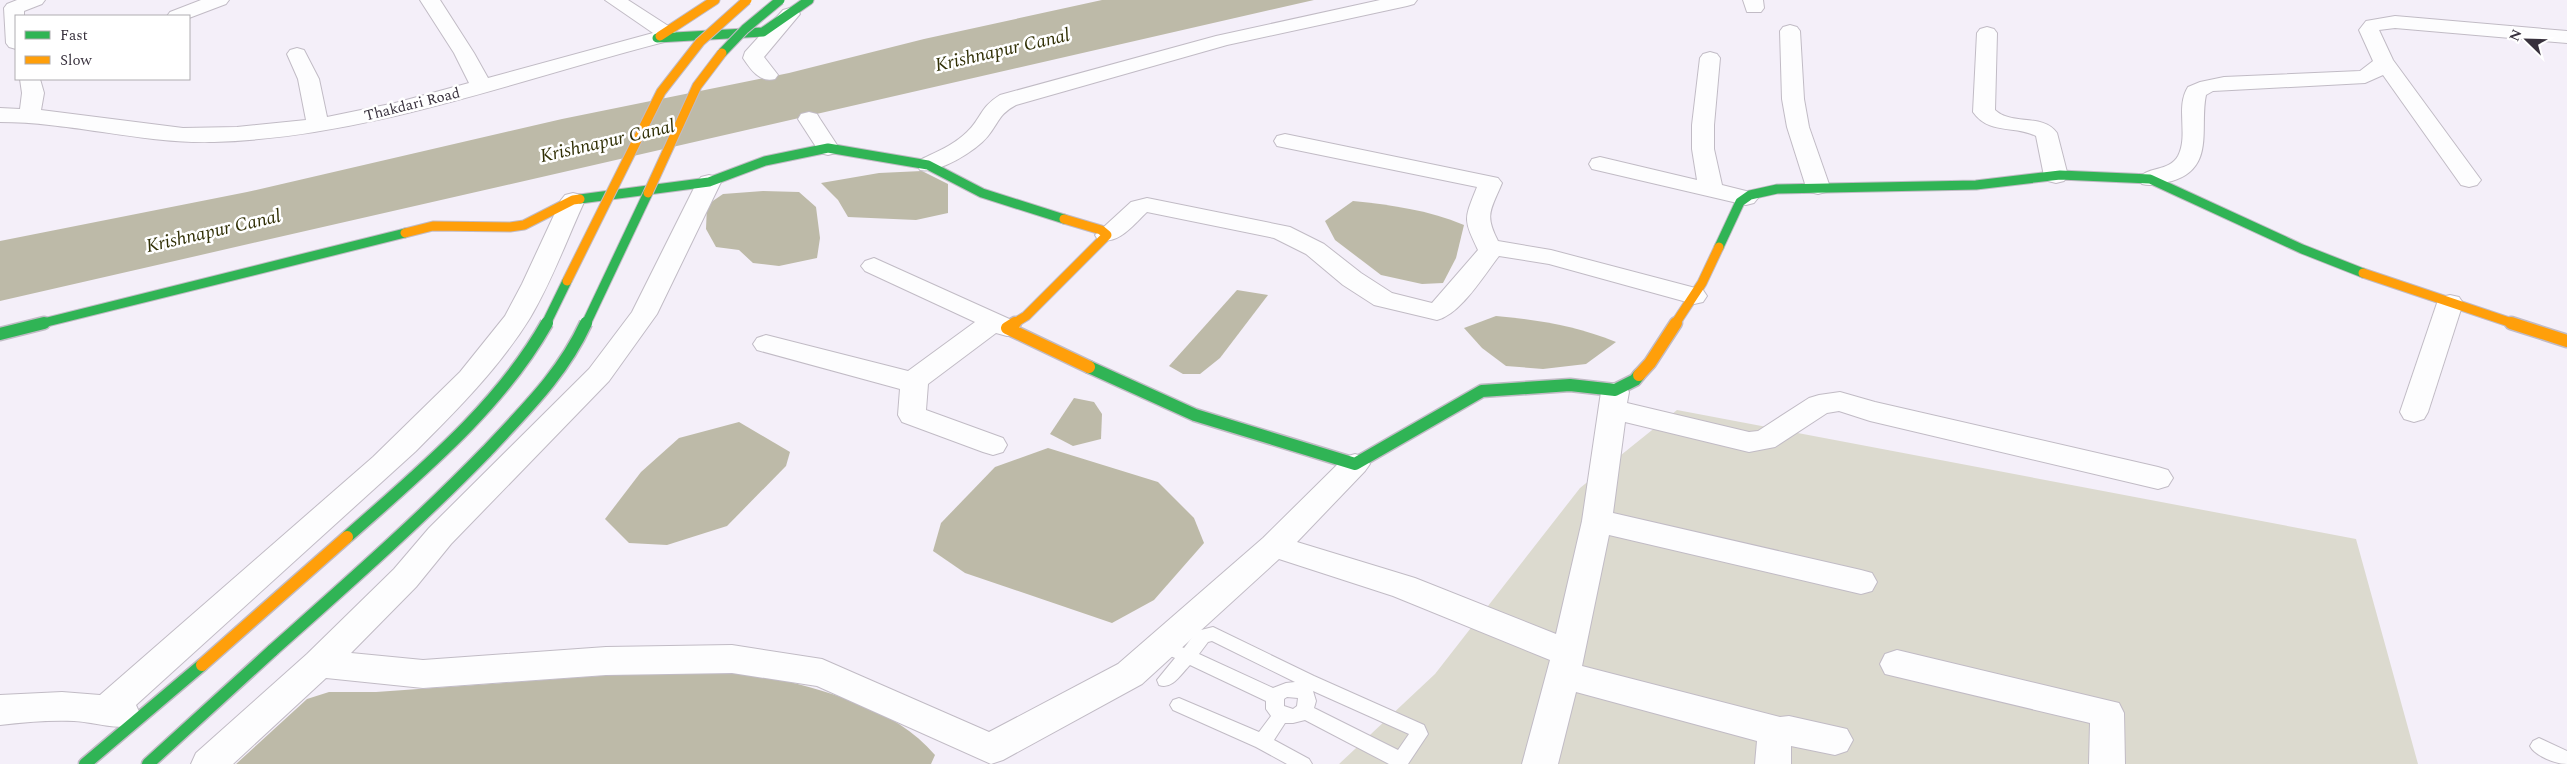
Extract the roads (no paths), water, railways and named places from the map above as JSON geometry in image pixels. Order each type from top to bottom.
[{"type":"street","points":[[15,26],[14,8],[35,0]]},
{"type":"street","points":[[180,15],[219,0]]},
{"type":"street","points":[[430,0],[464,53],[481,86]]},
{"type":"street","points":[[615,0],[661,36],[715,0]]},
{"type":"street","points":[[85,764],[340,544],[475,417],[504,385],[529,353],[546,324],[661,92],[676,68],[698,43],[747,0]]},
{"type":"street","name":"Thakdari Road","points":[[0,115],[30,114],[150,132],[186,135],[238,134],[317,124],[400,109],[661,36],[763,32],[770,29],[785,7],[809,0]]},
{"type":"street","points":[[928,165],[976,137],[987,115],[995,106],[1008,100],[1223,40],[1407,0]]},
{"type":"street","points":[[768,75],[753,58],[785,7]]},
{"type":"street","points":[[148,764],[424,514],[488,453],[545,390],[580,336],[605,287],[697,86],[723,51],[745,28],[785,7]]},
{"type":"street","points":[[2469,180],[2383,61],[2369,30],[2373,25],[2381,22],[2567,37]]},
{"type":"street","points":[[1790,31],[1793,99],[1798,127],[1818,187]]},
{"type":"street","points":[[1987,33],[1984,112],[1990,119],[2042,131],[2046,134],[2056,176]]},
{"type":"street","points":[[297,54],[306,70],[314,99],[317,124]]},
{"type":"street","points":[[1710,58],[1703,149],[1711,190]]},
{"type":"street","points":[[1540,764],[1565,664],[1597,521],[1614,399],[1650,363],[1694,296],[1740,202],[1746,198],[1777,189],[1976,185],[2056,176],[2150,179],[2176,171],[2187,159],[2194,142],[2192,103],[2196,92],[2207,86],[2224,83],[2365,77],[2376,70],[2383,61]]},
{"type":"street","points":[[30,80],[33,93],[30,114]]},
{"type":"street","points":[[809,119],[828,148]]},
{"type":"street","points":[[1285,141],[1486,182],[1490,186],[1477,216],[1478,225],[1490,251]]},
{"type":"street","points":[[0,334],[433,226],[510,227],[524,225],[573,200],[709,182],[765,161],[828,148],[874,154],[928,165],[982,193],[1101,230],[1107,235]]},
{"type":"street","points":[[1600,164],[1746,198]]},
{"type":"street","points":[[2150,179],[2302,249],[2450,303],[2567,341]]},
{"type":"street","points":[[209,764],[319,664],[405,578],[440,536],[599,375],[644,314],[709,182]]},
{"type":"street","points":[[106,710],[223,610],[424,427],[487,357],[508,330],[531,290],[573,200]]},
{"type":"street","points":[[766,344],[904,381],[915,380],[1001,324],[1026,316],[1107,235],[1138,207],[1147,205],[1281,232],[1315,248],[1352,279],[1383,299],[1437,312],[1465,283],[1493,248],[1551,257],[1694,296]]},
{"type":"street","points":[[874,266],[1001,324],[1096,371],[1196,414],[1355,464]]},
{"type":"street","points":[[2414,412],[2450,303]]},
{"type":"street","points":[[915,380],[912,414],[993,445]]},
{"type":"street","points":[[319,664],[423,674],[606,661],[732,659],[822,673],[984,756],[1174,651],[1355,464],[1482,391],[1570,384],[1730,439],[1749,442],[1765,440],[1819,406],[1840,401],[1870,412],[2158,478]]},
{"type":"street","points":[[1597,521],[1860,582]]},
{"type":"street","points":[[1274,546],[1404,587],[1565,664],[1776,748],[1789,731],[1835,740]]},
{"type":"street","points":[[1897,664],[2107,713],[2107,764]]},
{"type":"street","points":[[0,710],[52,704],[106,710],[138,718]]},
{"type":"lane","points":[[1165,680],[1174,651],[1203,636],[1214,634],[1304,686],[1418,730],[1419,734],[1399,762],[1304,711]]},
{"type":"lane","points":[[1174,651],[1275,697]]},
{"type":"lane","points":[[1275,697],[1286,690],[1304,686]]},
{"type":"lane","points":[[1275,697],[1275,709],[1281,715],[1293,717],[1304,711],[1308,698],[1304,686]]},
{"type":"lane","points":[[1179,705],[1262,742],[1303,764]]},
{"type":"lane","points":[[1262,742],[1281,715]]},
{"type":"lane","points":[[2539,746],[2567,759]]},
{"type":"water","name":"Krishnapur Canal","points":[[1102,0],[1314,0],[0,301],[0,241],[247,192],[562,119],[789,73],[924,39]]},
{"type":"water","points":[[922,171],[948,184],[948,213],[916,220],[848,217],[838,200],[821,183],[879,173]]},
{"type":"water","points":[[763,191],[799,192],[816,207],[820,238],[817,258],[779,266],[753,263],[739,250],[716,247],[706,229],[707,205],[723,194]]},
{"type":"water","points":[[1353,201],[1410,209],[1437,215],[1464,225],[1456,258],[1443,283],[1422,284],[1381,275],[1335,240],[1325,221]]},
{"type":"water","points":[[1237,290],[1268,295],[1220,358],[1200,374],[1183,374],[1169,366]]},
{"type":"water","points":[[1496,316],[1557,324],[1616,342],[1586,364],[1543,369],[1506,366],[1482,348],[1464,328]]},
{"type":"water","points":[[1074,398],[1094,402],[1102,414],[1101,439],[1073,446],[1050,434]]},
{"type":"water","points":[[739,422],[790,452],[786,466],[727,526],[667,545],[629,543],[605,519],[641,472],[679,438]]},
{"type":"water","points":[[1048,448],[1158,482],[1194,518],[1204,543],[1154,600],[1112,623],[965,573],[933,551],[941,523],[995,467]]},
{"type":"water","points":[[726,667],[810,687],[866,707],[892,720],[915,736],[935,755],[931,764],[236,764],[307,699],[329,692],[376,692]]}]
